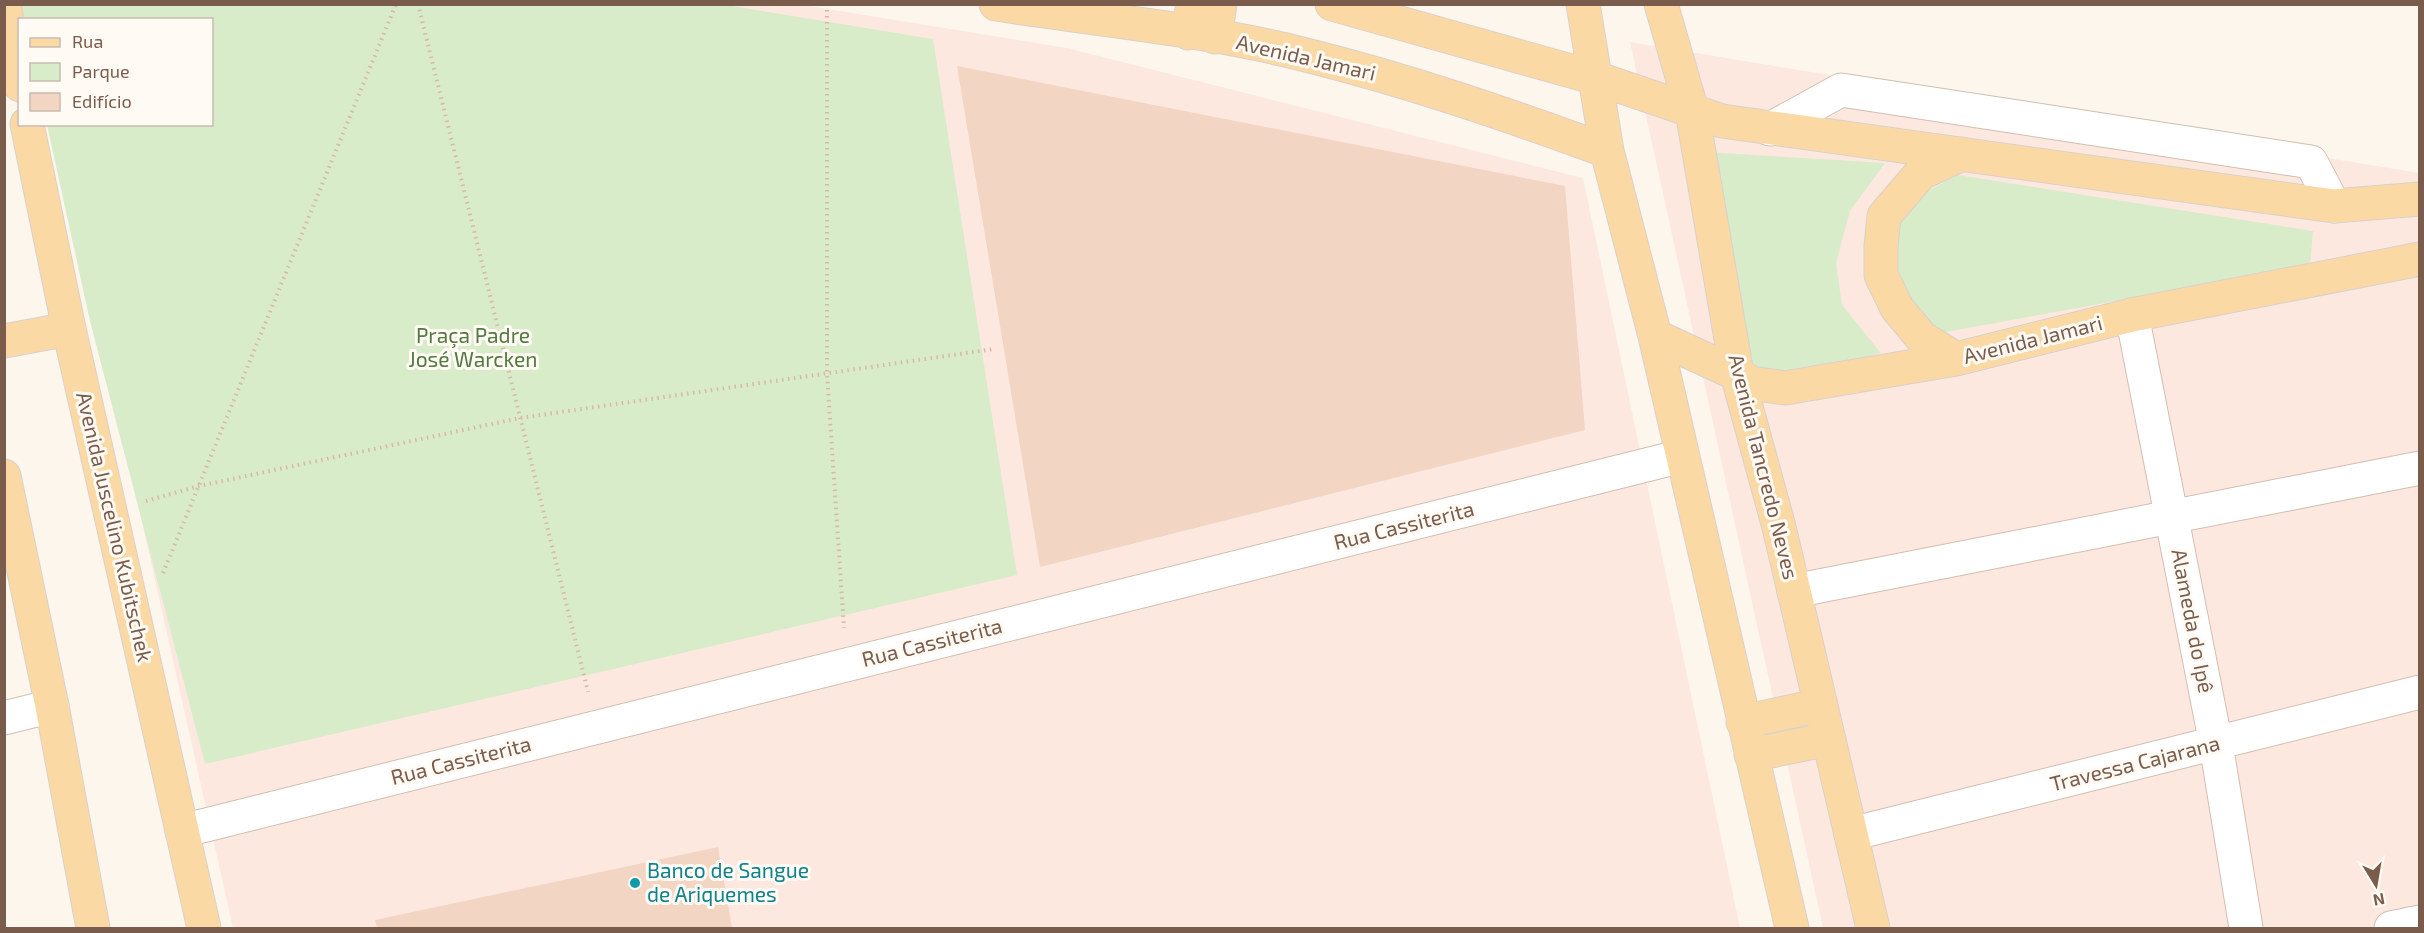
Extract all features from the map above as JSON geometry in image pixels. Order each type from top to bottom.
[{"type":"main road","name":"Avenida Jamari","points":[[996,4],[1199,25],[1461,98],[1607,151]]},
{"type":"main road","points":[[1199,25],[1220,4]]},
{"type":"main road","points":[[1332,4],[1596,78],[1722,121],[2334,206],[2420,199]]},
{"type":"main road","points":[[1583,4],[1607,151],[1655,336],[1792,928]]},
{"type":"main road","name":"Avenida Tancredo Neves","points":[[1661,4],[1692,111],[1737,374],[1779,527],[1873,928]]},
{"type":"main road","points":[[4,5],[18,75]]},
{"type":"main road","name":"Avenida Juscelino Kubitschek","points":[[27,126],[69,329],[204,928]]},
{"type":"main road","points":[[1956,359],[1922,338],[1898,308],[1881,275],[1881,246],[1884,216],[1921,173],[1962,154]]},
{"type":"main road","name":"Avenida Jamari","points":[[1655,336],[1737,374],[1751,384],[1785,388],[1956,359],[2132,315],[2420,259]]},
{"type":"main road","points":[[4,341],[69,329]]},
{"type":"main road","points":[[6,490],[52,706],[93,928]]},
{"type":"main road","points":[[1743,722],[1821,705]]},
{"type":"main road","points":[[1751,755],[1829,738]]},
{"type":"street","points":[[1770,129],[1840,90],[2311,162],[2334,206]]},
{"type":"street","name":"Alameda do Ipê","points":[[2132,315],[2216,744],[2246,928]]},
{"type":"street","name":"Rua Cassiterita","points":[[182,831],[1682,456]]},
{"type":"street","points":[[1794,591],[2420,468]]},
{"type":"street","name":"Travessa Cajarana","points":[[1851,834],[2420,692]]},
{"type":"street","points":[[4,717],[52,706]]},
{"type":"street","points":[[2391,928],[2420,922]]},
{"type":"path","points":[[160,582],[396,4]]},
{"type":"path","points":[[418,4],[597,727]]},
{"type":"path","points":[[827,4],[827,374],[846,665]]},
{"type":"path","points":[[111,510],[199,486],[520,418],[994,349]]},
{"type":"shaded area","points":[[26,5],[803,5],[1067,48],[1583,178],[1740,928],[233,928],[53,126],[213,126],[213,18]]},
{"type":"shaded area","points":[[1630,42],[2419,173],[2419,928],[1823,928]]},
{"type":"green space","name":"Praça Padre José Warcken","points":[[720,4],[933,39],[1017,575],[205,764],[90,321],[47,126],[213,126],[213,18],[23,18],[20,5]]},
{"type":"green space","points":[[1690,151],[1885,163],[1850,211],[1836,263],[1842,305],[1881,353],[1746,388]]},
{"type":"green space","points":[[1958,175],[2313,231],[2310,266],[1940,333],[1907,302],[1889,254],[1904,214],[1927,191]]},
{"type":"building","points":[[957,66],[1565,186],[1585,430],[1040,567]]},
{"type":"building","name":"Banco de Sangue de Ariquemes","points":[[718,847],[732,928],[377,928],[375,920]]},
{"type":"place","name":"Banco de Sangue de Ariquemes","points":[[635,883]]}]
